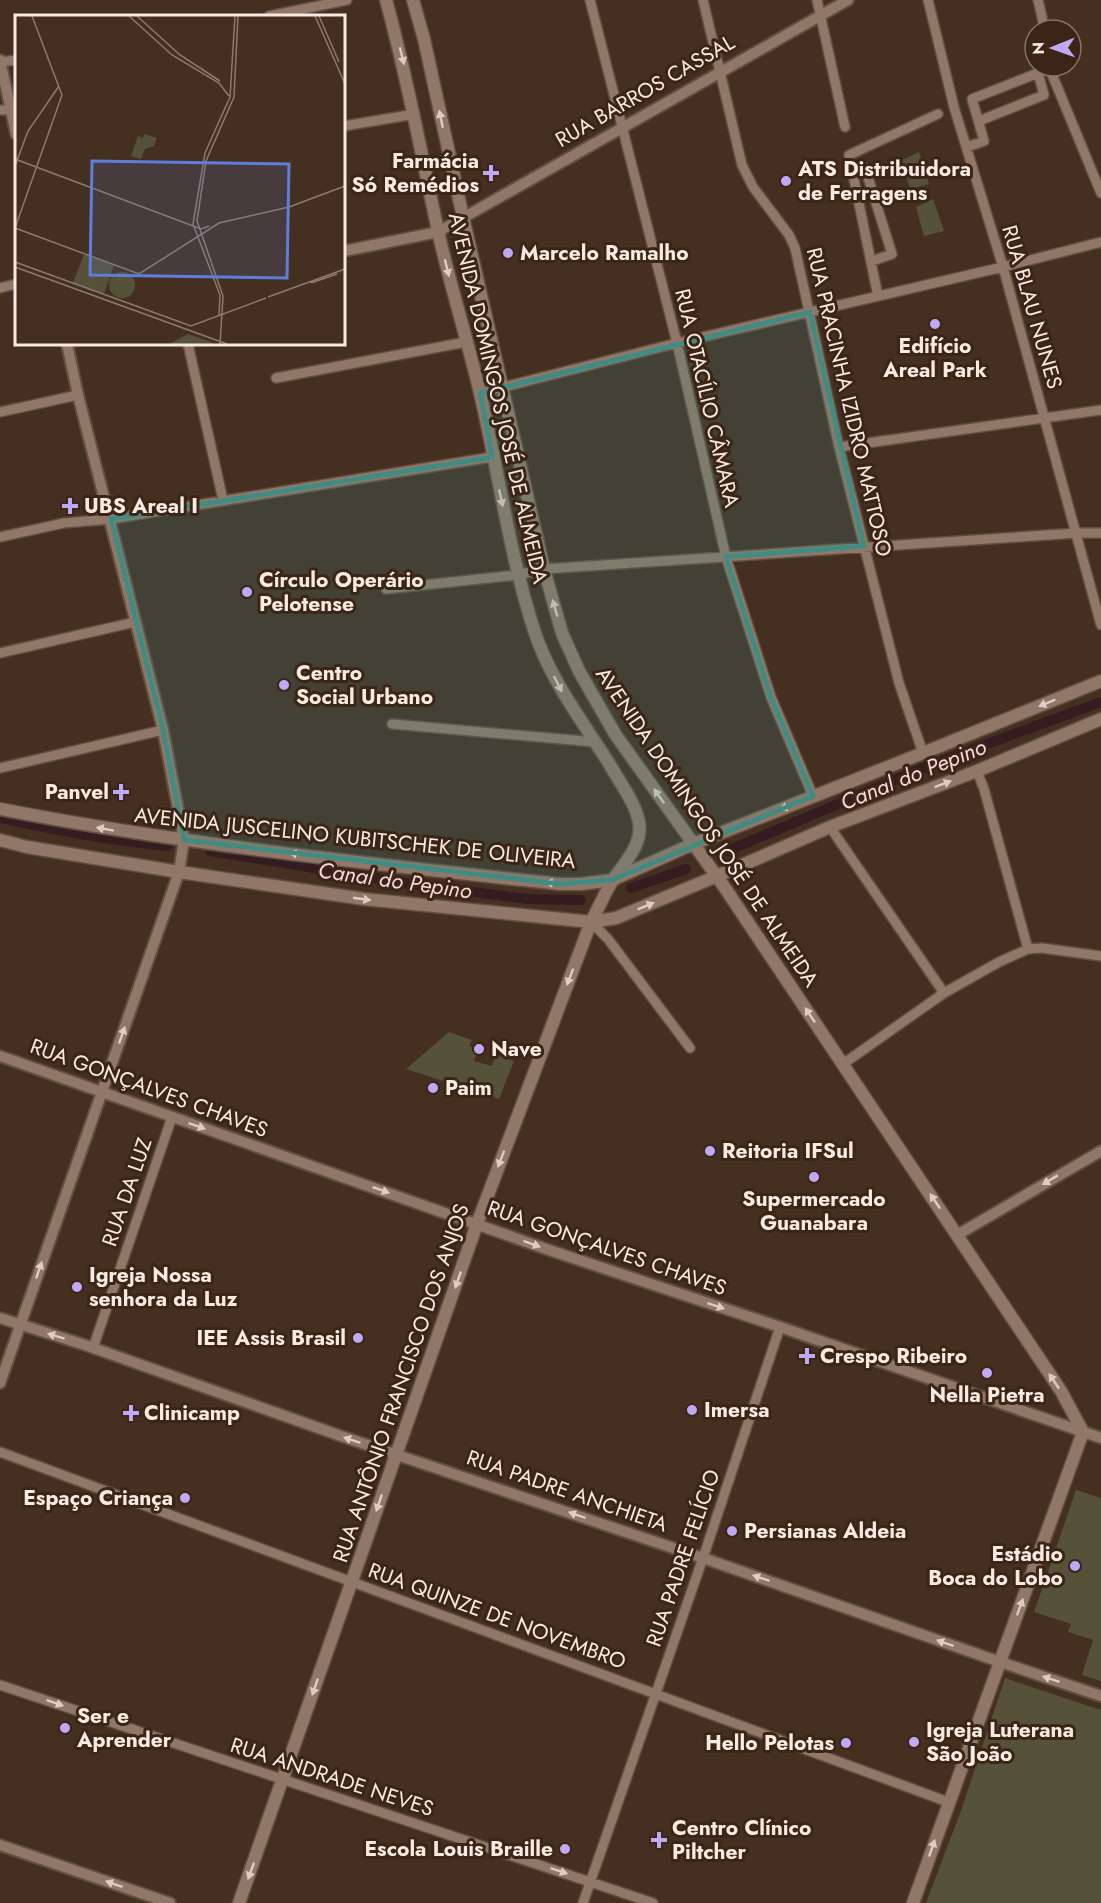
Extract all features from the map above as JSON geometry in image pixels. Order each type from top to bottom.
[{"type":"main road","name":"AVENIDA DOMINGOS JOSÉ DE ALMEIDA","points":[[386,0],[403,59],[438,232],[480,393],[517,575],[536,635],[562,692],[635,810],[639,825],[639,838],[629,858],[612,880]]},
{"type":"main road","name":"AVENIDA DOMINGOS JOSÉ DE ALMEIDA","points":[[413,0],[424,39],[544,569],[562,633],[579,671],[615,734],[717,876],[1061,1391],[1083,1432]]},
{"type":"main road","name":"AVENIDA JUSCELINO KUBITSCHEK DE OLIVEIRA","points":[[0,809],[110,830],[184,840],[560,884],[581,884],[612,880],[693,844],[1101,681]]},
{"type":"main road","points":[[0,840],[27,847],[179,872],[384,902],[591,922],[616,918],[830,827],[977,771],[1101,719]]},
{"type":"main road","name":"RUA ANTÔNIO FRANCISCO DOS ANJOS","points":[[239,1903],[477,1224],[591,922],[612,880]]},
{"type":"main road","points":[[913,1903],[1083,1432]]},
{"type":"street","points":[[274,15],[347,0]]},
{"type":"street","name":"RUA OTACÍLIO CÂMARA","points":[[590,0],[677,344],[726,557],[771,696],[813,796]]},
{"type":"street","name":"RUA PRACINHA IZIDRO MATTOSO","points":[[704,0],[742,165],[753,187],[789,235],[795,248],[839,447],[864,546],[899,683],[923,753]]},
{"type":"street","points":[[817,0],[845,127]]},
{"type":"street","name":"RUA BARROS CASSAL","points":[[345,251],[438,232],[720,70],[848,0]]},
{"type":"street","name":"RUA BLAU NUNES","points":[[928,0],[954,107],[1003,267],[1101,624]]},
{"type":"street","points":[[1038,0],[1042,18]]},
{"type":"street","points":[[15,60],[0,61],[5,110],[15,132]]},
{"type":"street","points":[[967,147],[984,141],[972,99],[1038,73],[1044,95],[979,121]]},
{"type":"street","points":[[1054,78],[1101,193]]},
{"type":"street","points":[[345,126],[415,114]]},
{"type":"street","points":[[878,296],[849,155],[938,114]]},
{"type":"street","points":[[1090,169],[1101,166]]},
{"type":"street","points":[[852,173],[865,168],[892,254],[872,261]]},
{"type":"street","points":[[480,393],[1101,242]]},
{"type":"street","points":[[0,288],[15,284]]},
{"type":"street","points":[[276,378],[466,342]]},
{"type":"street","points":[[0,1383],[5,1352],[20,1325],[179,872],[184,840],[163,730],[67,345]]},
{"type":"street","points":[[188,345],[223,500]]},
{"type":"street","points":[[0,412],[78,395]]},
{"type":"street","points":[[839,447],[1101,410]]},
{"type":"street","points":[[0,537],[64,523],[111,519],[492,457]]},
{"type":"street","points":[[386,589],[517,575],[544,569],[864,546],[1101,533]]},
{"type":"street","points":[[0,653],[135,622]]},
{"type":"street","points":[[392,724],[595,742]]},
{"type":"street","points":[[0,768],[163,730]]},
{"type":"street","points":[[977,771],[1028,949]]},
{"type":"street","points":[[830,827],[944,993]]},
{"type":"street","points":[[591,922],[608,939],[690,1048]]},
{"type":"street","points":[[843,1064],[944,993],[999,962],[1028,949],[1042,948],[1101,956]]},
{"type":"street","name":"RUA GONÇALVES CHAVES","points":[[0,1056],[552,1251],[1101,1438]]},
{"type":"street","name":"RUA DA LUZ","points":[[93,1348],[172,1117]]},
{"type":"street","points":[[957,1235],[1101,1151]]},
{"type":"street","name":"RUA PADRE ANCHIETA","points":[[0,1317],[1101,1696]]},
{"type":"street","name":"RUA PADRE FELÍCIO","points":[[583,1903],[703,1558],[780,1327]]},
{"type":"street","name":"RUA QUINZE DE NOVEMBRO","points":[[0,1452],[948,1802]]},
{"type":"street","name":"RUA ANDRADE NEVES","points":[[0,1685],[653,1903]]},
{"type":"street","points":[[0,1845],[170,1903]]},
{"type":"highlighted area","points":[[810,312],[864,546],[726,557],[771,697],[813,796],[612,880],[560,884],[184,840],[163,730],[111,519],[492,457],[480,393]]},
{"type":"shaded area","points":[[919,152],[929,184],[910,189],[902,160]]},
{"type":"shaded area","points":[[933,199],[944,231],[924,236],[916,207]]},
{"type":"shaded area","points":[[449,1032],[472,1040],[469,1046],[478,1049],[474,1061],[492,1066],[496,1055],[514,1061],[499,1099],[406,1069]]},
{"type":"shaded area","name":"Estádio Boca do Lobo","points":[[1076,1490],[1101,1498],[1101,1681],[1082,1675],[1093,1640],[1068,1632],[1071,1624],[1034,1612]]},
{"type":"shaded area","points":[[1005,1678],[1101,1710],[1101,1903],[926,1903],[962,1808]]},
{"type":"waterway","name":"Canal do Pepino","points":[[727,851],[928,766],[1101,702]]},
{"type":"waterway","name":"Canal do Pepino","points":[[0,818],[84,835],[168,846]]},
{"type":"waterway","name":"Canal do Pepino","points":[[210,851],[418,885],[527,899],[581,900]]},
{"type":"waterway","name":"Canal do Pepino","points":[[631,888],[686,869]]},
{"type":"place","name":"Farmácia Só Remédios","points":[[491,173]]},
{"type":"place","name":"ATS Distribuidora de Ferragens","points":[[786,181]]},
{"type":"place","name":"Marcelo Ramalho","points":[[508,253]]},
{"type":"place","name":"Edifício Areal Park","points":[[935,324]]},
{"type":"place","name":"UBS Areal I","points":[[70,506]]},
{"type":"place","name":"Círculo Operário Pelotense","points":[[247,592]]},
{"type":"place","name":"Centro Social Urbano","points":[[284,685]]},
{"type":"place","name":"Panvel","points":[[121,792]]},
{"type":"place","name":"Nave","points":[[479,1049]]},
{"type":"place","name":"Paim","points":[[433,1088]]},
{"type":"place","name":"Reitoria IFSul","points":[[710,1151]]},
{"type":"place","name":"Supermercado Guanabara","points":[[814,1177]]},
{"type":"place","name":"Igreja Nossa senhora da Luz","points":[[77,1287]]},
{"type":"place","name":"IEE Assis Brasil","points":[[358,1338]]},
{"type":"place","name":"Crespo Ribeiro","points":[[807,1356]]},
{"type":"place","name":"Nella Pietra","points":[[987,1373]]},
{"type":"place","name":"Imersa","points":[[692,1410]]},
{"type":"place","name":"Clinicamp","points":[[131,1413]]},
{"type":"place","name":"Espaço Criança","points":[[185,1498]]},
{"type":"place","name":"Persianas Aldeia","points":[[732,1531]]},
{"type":"place","name":"Estádio Boca do Lobo","points":[[1075,1566]]},
{"type":"place","name":"Ser e Aprender","points":[[65,1728]]},
{"type":"place","name":"Igreja Luterana São João","points":[[914,1742]]},
{"type":"place","name":"Hello Pelotas","points":[[846,1743]]},
{"type":"place","name":"Centro Clínico Piltcher","points":[[659,1840]]},
{"type":"place","name":"Escola Louis Braille","points":[[565,1849]]}]
